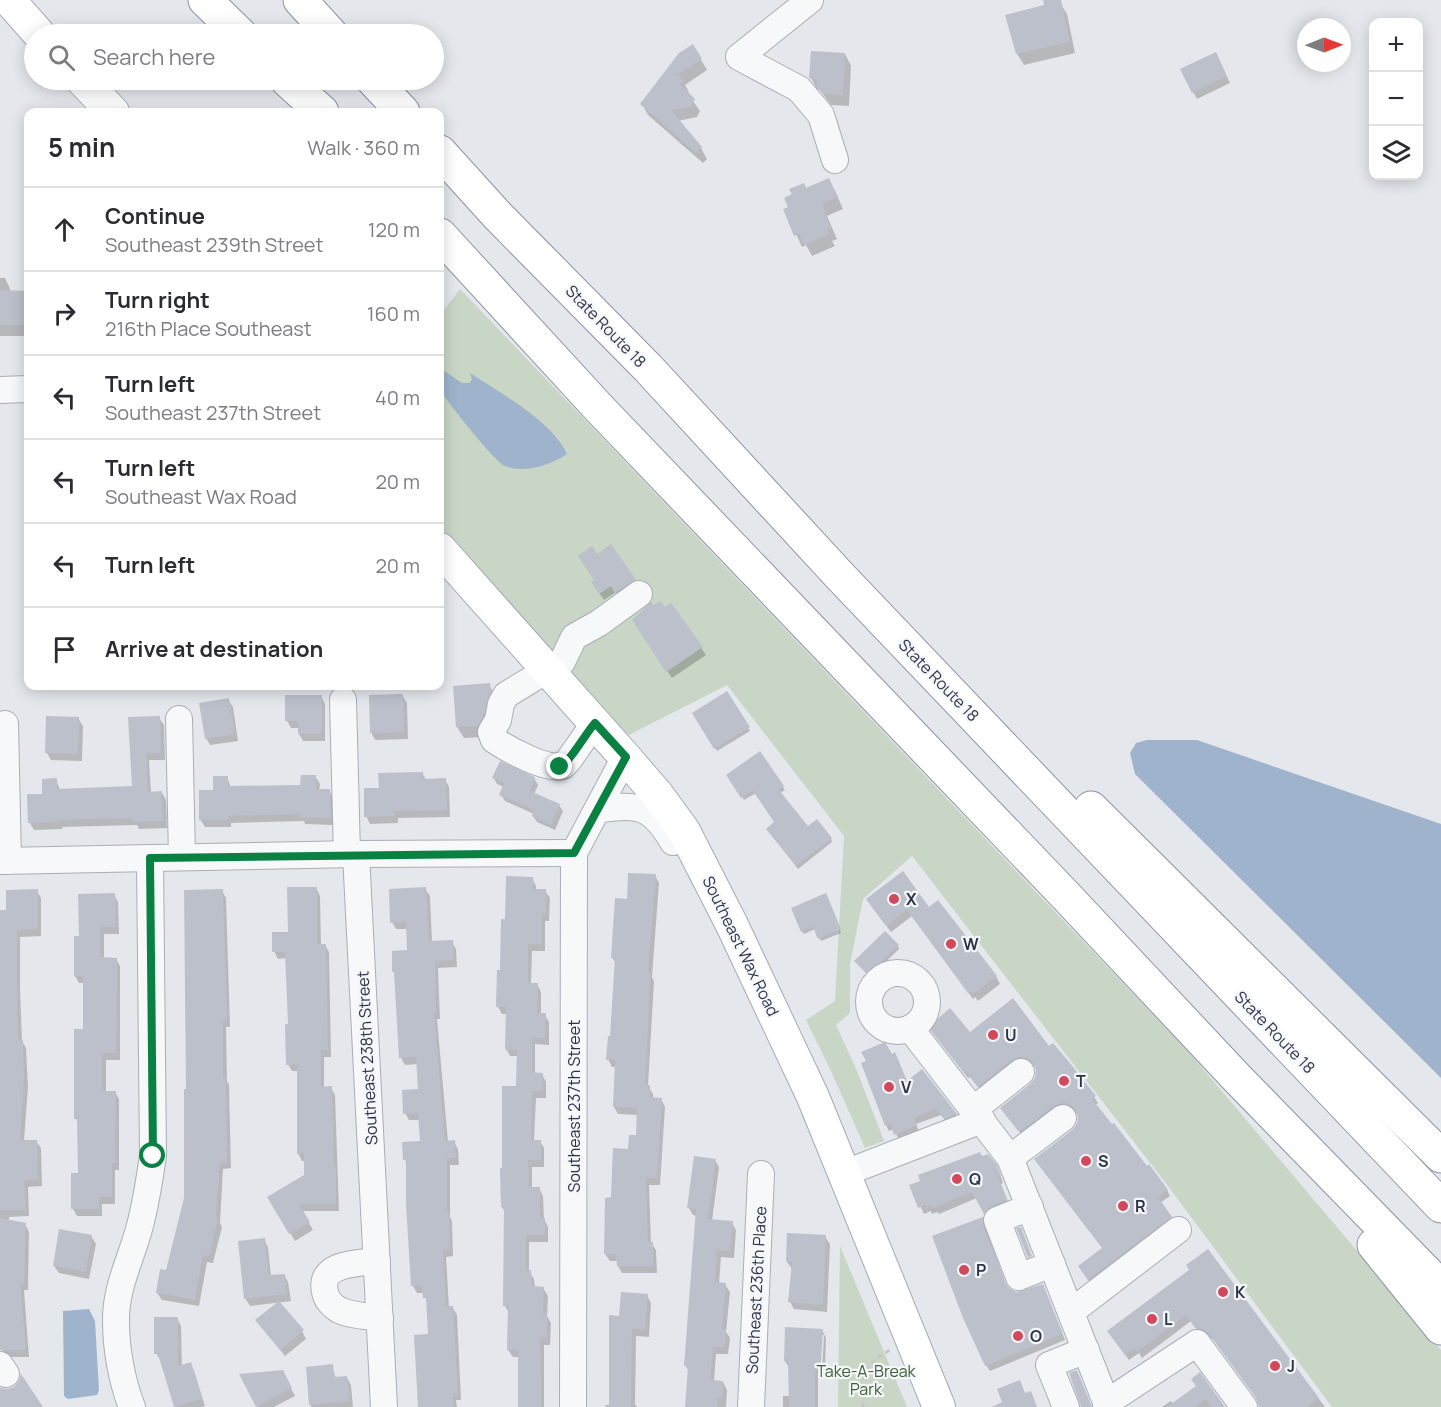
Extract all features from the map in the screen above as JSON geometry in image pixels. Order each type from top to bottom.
[{"type":"highway","points":[[205,0],[230,24]]},
{"type":"highway","points":[[300,0],[323,24]]},
{"type":"highway","points":[[298,90],[318,108]]},
{"type":"highway","points":[[382,90],[399,108]]},
{"type":"highway","name":"State Route 18","points":[[444,156],[498,216],[648,368],[840,576],[1441,1206]]},
{"type":"highway","points":[[444,239],[597,407],[1067,897],[1236,1077],[1441,1287]]},
{"type":"highway","points":[[840,576],[1012,728],[1441,1156]]},
{"type":"highway","points":[[1236,1077],[1441,1328]]},
{"type":"main road","points":[[9,0],[30,24]]},
{"type":"main road","points":[[92,90],[109,108]]},
{"type":"main road","name":"Southeast Wax Road","points":[[444,554],[626,757],[684,831],[724,909],[813,1097],[939,1407]]},
{"type":"street","points":[[810,0],[739,57],[799,89],[822,115],[836,160]]},
{"type":"street","points":[[0,390],[24,389]]},
{"type":"street","points":[[595,723],[568,761],[560,767],[552,767],[519,754],[494,740],[491,732],[498,720],[501,704],[506,695],[550,673],[563,660],[574,637],[599,623],[639,594]]},
{"type":"street","name":"Southeast 238th Street","points":[[343,700],[384,1407]]},
{"type":"street","points":[[179,718],[182,857]]},
{"type":"street","points":[[6,724],[4,861],[352,854],[574,853]]},
{"type":"street","name":"Southeast 237th Street","points":[[573,1407],[574,853],[626,757]]},
{"type":"street","points":[[597,810],[635,807],[649,812],[663,823],[700,889],[724,909]]},
{"type":"street","points":[[132,1407],[119,1354],[116,1321],[121,1285],[139,1229],[153,1156],[150,858]]},
{"type":"street","points":[[910,1028],[1010,1158],[1107,1405],[1197,1342],[1244,1407]]},
{"type":"street","points":[[845,1173],[978,1115],[1021,1072]]},
{"type":"street","points":[[1010,1158],[1063,1118]]},
{"type":"street","name":"Southeast 236th Place","points":[[751,1407],[761,1174]]},
{"type":"street","points":[[1030,1207],[997,1220],[1015,1268],[1019,1277],[1052,1264]]},
{"type":"street","points":[[1071,1312],[1178,1230]]},
{"type":"street","points":[[377,1261],[345,1265],[331,1271],[325,1279],[324,1290],[327,1300],[338,1310],[380,1318]]},
{"type":"street","points":[[1066,1407],[1049,1365],[1086,1350]]},
{"type":"path","points":[[863,1407],[863,1378],[870,1367],[887,1351],[906,1344],[914,1345]]},
{"type":"green space","points":[[460,289],[1187,1050],[1441,1350],[1441,1407],[1332,1407],[1168,1186],[912,856],[863,899],[850,964],[850,1013],[836,1025],[857,1071],[884,1141],[865,1148],[806,1020],[835,1001],[844,836],[727,685],[627,736],[499,603],[444,532],[444,310]]},
{"type":"green space","name":"Take-A-Break Park","points":[[840,1246],[907,1407],[838,1407]]},
{"type":"water","points":[[444,371],[462,383],[469,383],[472,380],[470,373],[510,399],[538,419],[560,442],[567,454],[553,462],[529,469],[505,466],[482,444],[444,395]]},
{"type":"water","points":[[1147,740],[1197,740],[1441,824],[1441,1078],[1135,774],[1130,753],[1136,743]]},
{"type":"water","points":[[89,1309],[95,1321],[99,1390],[97,1395],[68,1399],[64,1396],[63,1311]]},
{"type":"building","points":[[1043,0],[1061,0],[1070,42],[1016,54],[1005,15],[1044,5]]},
{"type":"building","points":[[693,44],[702,59],[677,75],[683,80],[680,84],[695,99],[691,107],[671,110],[702,147],[696,153],[640,104],[679,53]]},
{"type":"building","points":[[811,51],[845,53],[843,95],[823,94],[817,87],[817,80],[809,78]]},
{"type":"building","points":[[1216,52],[1227,76],[1192,93],[1180,69]]},
{"type":"building","points":[[829,178],[838,197],[822,204],[831,228],[827,229],[829,234],[804,245],[799,234],[794,236],[783,209],[788,207],[784,198],[792,194],[789,189],[804,183],[806,188]]},
{"type":"building","points":[[0,290],[24,291],[24,325],[0,325]]},
{"type":"building","points":[[611,544],[636,580],[615,593],[611,586],[599,594],[591,582],[594,580],[578,556],[592,546],[597,554]]},
{"type":"building","points":[[660,601],[665,607],[671,603],[703,647],[666,672],[632,620],[651,602],[654,605]]},
{"type":"building","points":[[490,683],[491,692],[478,726],[456,727],[453,686]]},
{"type":"building","points":[[727,691],[750,727],[714,749],[692,713]]},
{"type":"building","points":[[403,694],[404,732],[370,733],[369,695]]},
{"type":"building","points":[[285,695],[322,695],[322,734],[298,734],[298,721],[285,721]]},
{"type":"building","points":[[229,698],[235,734],[205,739],[199,703]]},
{"type":"building","points":[[46,716],[79,717],[78,754],[45,753]]},
{"type":"building","points":[[160,716],[161,753],[146,753],[148,792],[162,791],[163,821],[133,822],[133,818],[28,823],[27,794],[42,794],[42,779],[57,778],[57,789],[132,786],[128,717]]},
{"type":"building","points":[[760,751],[784,786],[779,790],[808,826],[817,819],[832,838],[796,866],[766,829],[774,822],[753,791],[741,798],[726,775]]},
{"type":"building","points":[[500,761],[535,777],[530,791],[560,804],[551,825],[532,816],[534,810],[499,795],[504,783],[492,778]]},
{"type":"building","points":[[423,772],[423,779],[446,778],[447,810],[394,811],[395,816],[364,817],[364,788],[379,788],[378,773]]},
{"type":"building","points":[[301,775],[316,775],[316,789],[330,789],[331,818],[300,817],[300,814],[228,816],[228,820],[199,820],[199,790],[213,790],[213,776],[228,776],[228,786],[300,785]]},
{"type":"building","name":"W","points":[[903,871],[929,907],[938,900],[997,976],[973,994],[970,991],[968,993],[907,910],[886,926],[866,899]]},
{"type":"building","points":[[628,873],[656,874],[648,972],[651,972],[645,1085],[650,1085],[650,1097],[662,1098],[657,1178],[646,1178],[648,1242],[653,1242],[653,1266],[617,1266],[616,1254],[604,1254],[605,1198],[611,1197],[613,1148],[628,1149],[629,1135],[636,1135],[637,1108],[613,1107],[615,1060],[606,1060],[608,1036],[610,1036],[615,958],[611,958],[615,898],[627,899]]},
{"type":"building","points":[[506,876],[533,877],[533,889],[546,889],[546,914],[542,914],[542,945],[528,944],[528,983],[538,983],[537,1013],[546,1013],[545,1038],[532,1038],[532,1072],[543,1073],[542,1091],[532,1091],[531,1140],[541,1140],[541,1160],[528,1160],[529,1187],[540,1187],[540,1218],[545,1218],[545,1235],[526,1235],[526,1270],[531,1270],[532,1286],[544,1287],[543,1314],[547,1314],[547,1338],[540,1338],[541,1407],[518,1407],[518,1350],[507,1350],[508,1306],[503,1306],[504,1207],[501,1207],[500,1168],[502,1168],[502,1086],[516,1086],[517,1050],[505,1049],[506,1007],[496,1007],[497,970],[500,970],[501,919],[505,919]]},
{"type":"building","points":[[287,887],[317,887],[317,944],[326,944],[328,1050],[321,1050],[321,1087],[332,1086],[334,1166],[336,1166],[336,1204],[299,1204],[310,1222],[289,1234],[267,1197],[304,1175],[304,1153],[297,1154],[297,1064],[286,1065],[285,1024],[288,1024],[285,952],[272,952],[272,932],[288,932]]},
{"type":"building","points":[[426,887],[429,941],[453,940],[454,960],[435,961],[436,1012],[434,1012],[445,1141],[455,1140],[456,1158],[447,1158],[450,1249],[443,1250],[446,1306],[453,1306],[458,1393],[453,1393],[454,1407],[418,1407],[414,1335],[428,1334],[426,1298],[423,1298],[422,1286],[411,1286],[406,1160],[403,1160],[402,1142],[420,1141],[418,1113],[403,1114],[402,1090],[418,1089],[416,1057],[399,1058],[394,972],[392,972],[392,951],[407,950],[406,922],[390,923],[389,889]]},
{"type":"building","points":[[38,889],[38,929],[17,930],[17,981],[18,1040],[23,1040],[24,1079],[20,1140],[37,1140],[38,1179],[24,1180],[26,1210],[0,1210],[0,910],[6,910],[6,890]]},
{"type":"building","points":[[223,889],[227,1020],[223,1020],[223,1077],[226,1077],[227,1162],[220,1162],[216,1218],[218,1218],[209,1256],[203,1255],[195,1300],[156,1293],[160,1269],[166,1270],[184,1198],[184,1089],[186,1089],[184,890]]},
{"type":"building","points":[[115,893],[116,927],[100,927],[100,957],[117,958],[116,1053],[102,1053],[102,1091],[116,1091],[112,1197],[99,1197],[99,1209],[71,1209],[71,1173],[78,1173],[77,1119],[74,1119],[74,1029],[83,1029],[83,976],[74,976],[74,936],[79,936],[78,894]]},
{"type":"building","points":[[826,893],[841,929],[818,939],[813,927],[801,932],[791,908]]},
{"type":"building","points":[[885,931],[899,945],[868,975],[854,961]]},
{"type":"building","points":[[1013,998],[1049,1046],[1053,1043],[1069,1062],[1096,1096],[1092,1099],[1147,1166],[1149,1164],[1168,1190],[1158,1197],[1172,1217],[1088,1280],[1078,1266],[1102,1248],[1034,1159],[1077,1124],[1078,1117],[1075,1109],[1062,1103],[1054,1106],[1019,1132],[1000,1108],[1035,1078],[1036,1070],[1032,1062],[1027,1058],[1019,1057],[1012,1060],[978,1087],[928,1027],[950,1008],[970,1032]]},
{"type":"building","name":"V","points":[[885,1042],[892,1054],[895,1052],[907,1081],[922,1069],[957,1114],[944,1119],[936,1109],[914,1118],[917,1125],[894,1135],[890,1123],[885,1126],[861,1063],[866,1061],[861,1052]]},
{"type":"building","name":"Q","points":[[980,1152],[982,1156],[988,1154],[997,1165],[1001,1176],[998,1177],[1007,1200],[991,1206],[984,1214],[972,1192],[933,1208],[932,1205],[927,1208],[926,1205],[918,1208],[909,1185],[920,1181],[918,1175]]},
{"type":"building","points":[[694,1156],[716,1159],[708,1219],[733,1221],[730,1251],[717,1250],[715,1282],[726,1283],[722,1329],[726,1329],[725,1347],[713,1347],[710,1380],[723,1381],[722,1398],[718,1398],[717,1407],[685,1407],[688,1367],[684,1366],[696,1209],[687,1208]]},
{"type":"building","points":[[983,1217],[983,1225],[1005,1283],[1017,1292],[1043,1284],[1063,1334],[985,1366],[963,1318],[932,1236]]},
{"type":"building","points":[[0,1218],[26,1223],[24,1284],[20,1284],[26,1350],[0,1350]]},
{"type":"building","points":[[1021,1227],[1032,1256],[1028,1258],[1016,1228]]},
{"type":"building","points":[[59,1229],[92,1235],[86,1272],[53,1266]]},
{"type":"building","points":[[787,1233],[826,1235],[823,1305],[788,1302],[792,1262],[786,1262]]},
{"type":"building","points":[[265,1238],[269,1275],[285,1274],[287,1294],[244,1299],[238,1241]]},
{"type":"building","points":[[1208,1249],[1319,1398],[1307,1407],[1259,1407],[1256,1398],[1209,1334],[1203,1329],[1195,1328],[1186,1315],[1137,1352],[1134,1348],[1125,1355],[1107,1331],[1189,1270],[1186,1265]]},
{"type":"building","points":[[621,1292],[648,1294],[645,1330],[632,1329],[631,1407],[609,1407],[609,1315],[619,1316]]},
{"type":"building","points":[[279,1301],[304,1330],[280,1350],[255,1320]]},
{"type":"building","points":[[154,1317],[178,1317],[178,1366],[191,1362],[202,1399],[174,1407],[158,1354],[154,1354]]},
{"type":"building","points":[[785,1327],[823,1329],[821,1363],[815,1362],[815,1407],[789,1407],[788,1361],[784,1361]]},
{"type":"building","points":[[333,1364],[334,1377],[347,1376],[350,1401],[309,1405],[306,1367]]},
{"type":"building","points":[[283,1370],[292,1388],[256,1407],[239,1374]]},
{"type":"building","points":[[1077,1370],[1092,1407],[1081,1407],[1069,1373]]},
{"type":"building","points":[[1200,1372],[1225,1407],[1211,1407],[1205,1399],[1195,1407],[1167,1407],[1196,1386],[1191,1379]]},
{"type":"building","points":[[21,1374],[43,1407],[0,1407],[0,1388],[14,1387]]},
{"type":"building","points":[[1020,1380],[1025,1393],[1031,1391],[1037,1407],[992,1407],[1002,1402],[997,1389]]},
{"type":"place","name":"X","points":[[894,899]]},
{"type":"place","name":"W","points":[[951,944]]},
{"type":"place","name":"U","points":[[993,1035]]},
{"type":"place","name":"T","points":[[1064,1081]]},
{"type":"place","name":"V","points":[[889,1087]]},
{"type":"place","name":"S","points":[[1086,1161]]},
{"type":"place","name":"Q","points":[[957,1179]]},
{"type":"place","name":"R","points":[[1123,1206]]},
{"type":"place","name":"P","points":[[964,1270]]},
{"type":"place","name":"K","points":[[1223,1292]]},
{"type":"place","name":"L","points":[[1152,1319]]},
{"type":"place","name":"O","points":[[1018,1336]]},
{"type":"place","name":"J","points":[[1275,1366]]},
{"type":"route","points":[[153,1156],[150,858],[574,853],[626,757],[595,723],[568,761],[560,767]]}]
